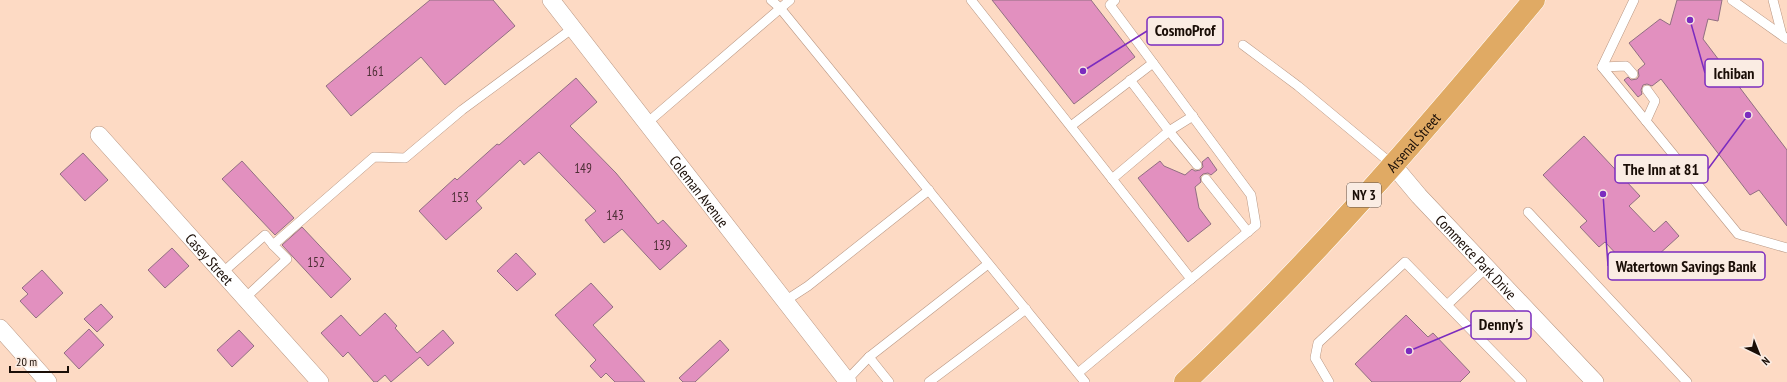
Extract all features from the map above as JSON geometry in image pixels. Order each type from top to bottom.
[{"type":"highway","name":"Arsenal Street","points":[[1185,382],[1217,352],[1308,258],[1436,117],[1534,0]]},
{"type":"street","name":"Coleman Avenue","points":[[551,0],[785,301],[846,382]]},
{"type":"street","name":"Casey Street","points":[[99,135],[320,382]]},
{"type":"street","name":"Commerce Park Drive","points":[[1392,165],[1595,382]]},
{"type":"street","points":[[0,328],[48,382]]},
{"type":"lane","points":[[771,0],[780,8],[1085,382]]},
{"type":"lane","points":[[647,123],[790,0]]},
{"type":"lane","points":[[971,0],[1191,279]]},
{"type":"lane","points":[[1078,373],[1256,226],[1251,195],[1110,5],[1115,0]]},
{"type":"lane","points":[[1602,67],[1634,0]]},
{"type":"lane","points":[[1732,0],[1784,37]]},
{"type":"lane","points":[[1773,0],[1784,37]]},
{"type":"lane","points":[[273,245],[374,157],[405,158],[462,110],[573,28]]},
{"type":"lane","points":[[1243,45],[1298,86],[1392,165]]},
{"type":"lane","points":[[1071,126],[1153,62]]},
{"type":"lane","points":[[1602,67],[1626,66],[1633,74]]},
{"type":"lane","points":[[1602,67],[1738,234],[1787,248]]},
{"type":"lane","points":[[1130,80],[1197,165]]},
{"type":"lane","points":[[1646,90],[1655,101],[1646,121]]},
{"type":"lane","points":[[1112,178],[1169,131],[1193,116]]},
{"type":"lane","points":[[1206,179],[1248,232]]},
{"type":"lane","points":[[785,301],[808,286],[929,190]]},
{"type":"lane","points":[[1528,212],[1687,382]]},
{"type":"lane","points":[[222,272],[264,235],[287,259],[245,298]]},
{"type":"lane","points":[[1329,382],[1315,358],[1318,343],[1406,262],[1522,382]]},
{"type":"lane","points":[[846,382],[869,357],[988,264]]},
{"type":"lane","points":[[1447,305],[1487,268]]},
{"type":"lane","points":[[929,382],[1026,309]]},
{"type":"lane","points":[[869,357],[889,382]]},
{"type":"building","points":[[430,0],[493,0],[515,26],[445,85],[421,57],[351,116],[326,86]]},
{"type":"building","points":[[992,0],[1091,0],[1135,57],[1074,104]]},
{"type":"building","points":[[1677,0],[1722,0],[1718,21],[1708,19],[1703,39],[1787,150],[1787,226],[1759,190],[1750,195],[1661,79],[1652,86],[1647,84],[1643,85],[1641,90],[1642,94],[1638,97],[1624,80],[1628,77],[1631,80],[1637,79],[1639,76],[1638,70],[1645,64],[1629,43],[1660,19],[1670,25]]},
{"type":"building","points":[[576,78],[597,102],[570,126],[616,173],[658,224],[663,220],[687,246],[660,270],[622,229],[604,243],[585,220],[596,211],[539,152],[524,165],[520,160],[476,201],[482,208],[446,240],[419,211],[455,178],[457,180],[497,144],[499,145]]},
{"type":"building","points":[[1584,136],[1640,196],[1629,206],[1654,232],[1666,221],[1679,236],[1636,275],[1605,242],[1599,247],[1580,227],[1587,221],[1543,175]]},
{"type":"building","points":[[83,153],[108,180],[85,201],[60,174]]},
{"type":"building","points":[[1208,157],[1217,170],[1211,175],[1208,173],[1203,174],[1200,177],[1201,182],[1195,187],[1199,208],[1211,224],[1188,242],[1138,178],[1160,161],[1164,166],[1185,175],[1192,169],[1195,171],[1200,170],[1203,167],[1202,162]]},
{"type":"building","points":[[242,161],[294,218],[275,235],[222,179]]},
{"type":"building","points":[[302,227],[351,279],[331,298],[282,245]]},
{"type":"building","points":[[172,248],[189,266],[165,288],[148,270]]},
{"type":"building","points":[[516,253],[536,274],[517,291],[497,271]]},
{"type":"building","points":[[42,270],[63,293],[36,318],[20,301],[28,294],[22,288]]},
{"type":"building","points":[[591,283],[613,307],[593,325],[645,382],[615,382],[606,373],[601,378],[590,366],[596,360],[555,315]]},
{"type":"building","points":[[101,304],[113,317],[97,332],[84,319]]},
{"type":"building","points":[[385,313],[397,326],[395,328],[417,353],[443,330],[454,343],[428,366],[420,357],[391,382],[385,375],[377,382],[374,382],[348,352],[343,357],[321,333],[341,315],[360,336]]},
{"type":"building","points":[[1406,315],[1428,337],[1433,333],[1470,372],[1460,382],[1372,382],[1355,364]]},
{"type":"building","points":[[89,329],[104,345],[79,369],[64,353]]},
{"type":"building","points":[[239,330],[254,346],[232,367],[217,350]]},
{"type":"building","points":[[720,340],[729,350],[695,382],[683,382],[679,378]]},
{"type":"place","name":"Ichiban","points":[[1690,20]]},
{"type":"place","name":"CosmoProf","points":[[1083,71]]},
{"type":"place","name":"The Inn at 81","points":[[1748,115]]},
{"type":"place","name":"Watertown Savings Bank","points":[[1603,194]]},
{"type":"place","name":"Denny's","points":[[1409,351]]}]
